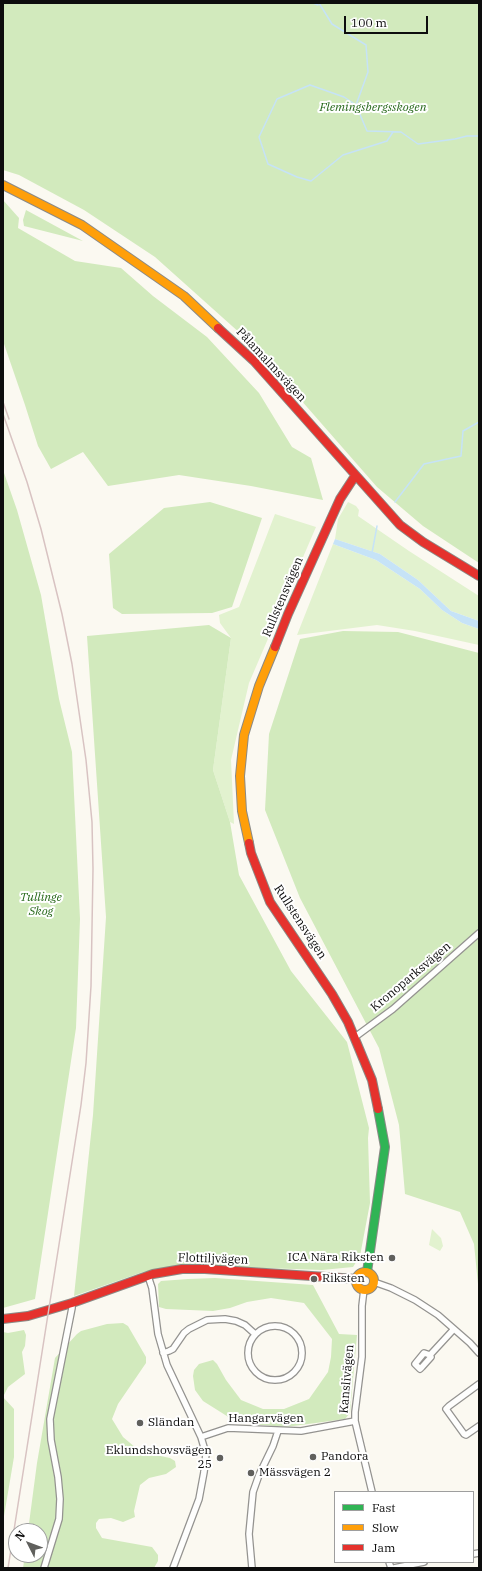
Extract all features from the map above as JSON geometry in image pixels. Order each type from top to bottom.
[{"type":"street","name":"Pålamalmsvägen","points":[[3,185],[82,225],[184,296],[254,361],[354,476],[400,525],[423,542],[479,576]]},
{"type":"street","name":"Rullstensvägen","points":[[354,476],[340,499],[288,614],[259,686],[244,735],[240,776],[242,811],[251,853],[270,902],[332,994],[355,1037],[372,1080],[385,1147],[384,1168],[367,1272]]},
{"type":"street","name":"Kronoparksvägen","points":[[355,1037],[393,1009],[479,933]]},
{"type":"street","name":"Flottiljvägen","points":[[3,1318],[28,1316],[72,1303],[148,1276],[173,1270],[205,1269],[357,1279]]},
{"type":"street","points":[[367,1272],[373,1276],[374,1282],[370,1288],[364,1289],[358,1286],[357,1279],[360,1274],[367,1272]]},
{"type":"street","points":[[148,1276],[152,1288],[158,1334],[163,1353],[167,1365],[202,1437],[206,1454],[198,1499],[173,1568]]},
{"type":"street","points":[[374,1282],[391,1288],[415,1300],[438,1315],[454,1328],[479,1353]]},
{"type":"street","name":"Kanslivägen","points":[[364,1289],[362,1306],[362,1357],[355,1421],[372,1491]]},
{"type":"street","points":[[44,1568],[59,1519],[60,1499],[58,1477],[51,1440],[50,1419],[72,1303]]},
{"type":"street","points":[[163,1353],[173,1348],[184,1333],[189,1329],[207,1320],[225,1319],[236,1321],[245,1325],[255,1334]]},
{"type":"street","points":[[272,1325],[279,1325],[293,1332],[298,1339],[302,1354],[301,1362],[294,1372],[284,1378],[271,1381],[263,1378],[254,1371],[248,1360],[247,1350],[255,1334],[261,1329],[272,1325]]},
{"type":"street","points":[[430,1355],[454,1328]]},
{"type":"street","points":[[479,1384],[446,1409],[464,1434],[466,1435],[479,1426]]},
{"type":"street","name":"Hangarvägen","points":[[202,1437],[228,1428],[301,1431],[355,1421]]},
{"type":"street","points":[[252,1568],[249,1534],[253,1492],[278,1431]]},
{"type":"street","points":[[394,1568],[419,1563]]},
{"type":"green space","name":"Flemingsbergsskogen","points":[[3,3],[479,3],[479,563],[423,526],[377,487],[251,343],[155,257],[84,210],[19,175],[3,170]]},
{"type":"green space","points":[[3,200],[19,218],[18,228],[75,261],[121,268],[153,296],[207,337],[259,393],[292,447],[311,458],[323,500],[251,486],[179,475],[108,486],[83,452],[51,469],[38,446],[3,341]]},
{"type":"green space","points":[[26,210],[83,241],[24,226],[23,220]]},
{"type":"green space","name":"Tullinge Skog","points":[[3,470],[17,510],[41,595],[59,699],[72,752],[80,919],[76,1028],[35,1299],[3,1308]]},
{"type":"green space","points":[[210,502],[262,518],[232,607],[212,613],[122,614],[113,608],[109,554],[164,508]]},
{"type":"green space","points":[[348,502],[356,506],[359,510],[358,516],[479,596],[479,621],[451,611],[418,580],[380,554],[335,539],[338,519]]},
{"type":"green space","points":[[275,514],[316,527],[249,683],[231,760],[234,824],[230,822],[213,770],[231,638],[220,623],[219,615],[239,607]]},
{"type":"green space","points":[[333,544],[376,560],[420,589],[442,610],[462,623],[479,629],[479,645],[415,631],[377,625],[297,635]]},
{"type":"green space","points":[[209,625],[231,638],[213,770],[230,822],[239,875],[291,971],[347,1042],[369,1128],[370,1203],[360,1256],[353,1267],[322,1270],[178,1265],[143,1272],[74,1296],[93,1115],[106,917],[87,636]]},
{"type":"green space","points":[[343,631],[398,632],[479,653],[479,1294],[474,1244],[460,1212],[405,1194],[399,1125],[379,1048],[300,898],[265,810],[269,734],[300,639]]},
{"type":"green space","points":[[432,1229],[441,1238],[443,1246],[440,1251],[429,1245]]},
{"type":"green space","points":[[215,1278],[313,1285],[339,1334],[357,1335],[350,1413],[345,1419],[286,1427],[238,1423],[203,1401],[195,1390],[193,1376],[194,1370],[199,1364],[213,1360],[241,1400],[263,1409],[284,1409],[309,1399],[328,1372],[331,1357],[332,1339],[304,1303],[271,1298],[247,1302],[230,1308],[213,1311],[166,1309],[159,1307],[158,1284],[161,1281]]},
{"type":"green space","points":[[123,1323],[128,1326],[146,1357],[146,1363],[118,1404],[112,1419],[123,1437],[136,1448],[146,1453],[170,1458],[175,1461],[176,1467],[166,1474],[149,1478],[140,1485],[134,1511],[135,1517],[123,1522],[111,1518],[99,1519],[96,1523],[96,1528],[102,1538],[152,1547],[158,1555],[158,1561],[154,1568],[23,1568],[24,1563],[48,1563],[48,1523],[29,1523],[37,1463],[55,1358],[81,1331],[107,1324]]},
{"type":"green space","points":[[24,1330],[26,1335],[25,1346],[22,1352],[25,1374],[8,1387],[3,1397],[3,1332],[8,1333]]},
{"type":"green space","points":[[3,1397],[14,1409],[14,1457],[3,1522]]},
{"type":"water","points":[[335,539],[380,554],[418,580],[451,611],[479,621],[479,629],[462,623],[442,610],[420,589],[376,560],[333,544]]},
{"type":"waterway","points":[[313,3],[318,5]]},
{"type":"waterway","points":[[319,3],[332,24],[366,45],[368,72],[356,105],[367,131],[401,132],[418,144],[467,136],[479,136]]},
{"type":"waterway","points":[[356,105],[344,97],[310,85],[277,99],[259,137],[268,164],[297,177],[311,181],[343,155],[387,141],[393,132]]},
{"type":"waterway","points":[[395,502],[424,464],[461,456],[463,431],[479,422]]},
{"type":"waterway","points":[[372,553],[377,526]]},
{"type":"railway","points":[[3,402],[9,419]]},
{"type":"railway","points":[[3,414],[27,482],[41,529],[62,614],[72,664],[86,760],[92,822],[93,869],[91,986],[86,1063],[81,1105],[8,1568]]},
{"type":"traffic: fast","points":[[367,1272],[385,1147],[378,1109]]},
{"type":"traffic: slow","points":[[3,185],[82,225],[184,296],[218,328]]},
{"type":"traffic: slow","points":[[249,843],[242,811],[240,776],[244,735],[259,686],[275,647]]},
{"type":"traffic: slow","points":[[365,1272],[371,1275],[374,1281],[371,1287],[365,1290],[359,1287],[356,1281],[359,1275],[365,1272]]},
{"type":"traffic: jam","points":[[218,328],[254,361],[400,525],[423,542],[479,576]]},
{"type":"traffic: jam","points":[[275,647],[288,614],[340,499],[355,476]]},
{"type":"traffic: jam","points":[[249,843],[251,853],[270,902],[332,994],[348,1022],[372,1080],[378,1109]]},
{"type":"traffic: jam","points":[[3,1319],[28,1316],[72,1303],[153,1274],[182,1269],[205,1269],[357,1279]]},
{"type":"place","name":"ICA Nära Riksten","points":[[392,1258]]},
{"type":"place","name":"Riksten","points":[[314,1279]]},
{"type":"place","name":"Sländan","points":[[140,1423]]},
{"type":"place","name":"Pandora","points":[[313,1457]]},
{"type":"place","name":"Eklundshovsvägen 25","points":[[220,1458]]},
{"type":"place","name":"Mässvägen 2","points":[[251,1473]]}]
